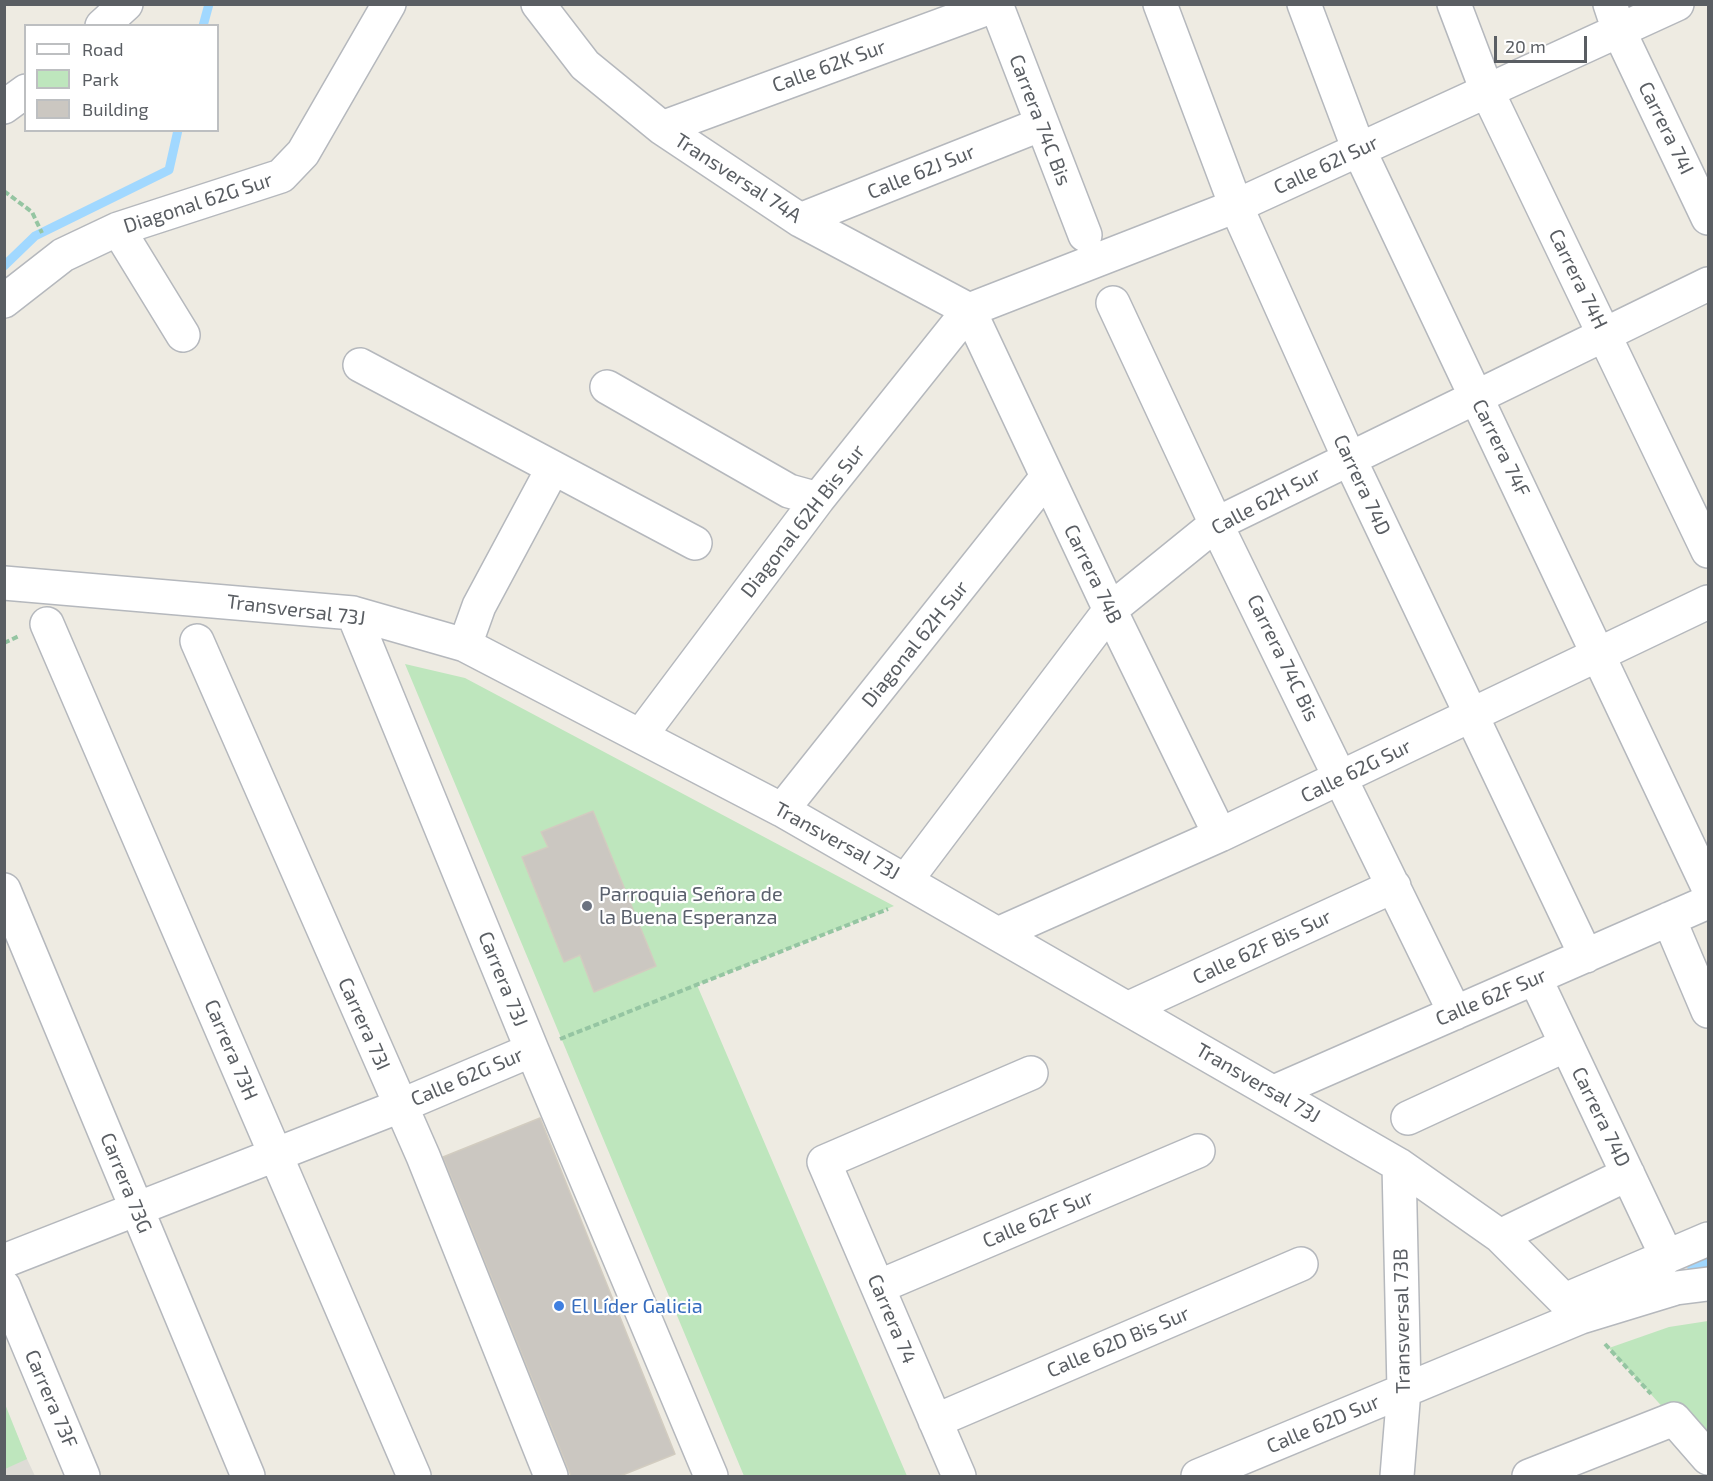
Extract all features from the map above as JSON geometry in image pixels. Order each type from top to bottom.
[{"type":"street","points":[[104,24],[126,4]]},
{"type":"street","name":"Diagonal 62G Sur","points":[[4,300],[63,255],[118,229],[280,176],[303,153],[389,4]]},
{"type":"street","name":"Carrera 74D","points":[[1160,4],[1236,206],[1349,458],[1586,956]]},
{"type":"street","name":"Carrera 74F","points":[[1304,4],[1359,150],[1600,654],[1708,886]]},
{"type":"street","name":"Carrera 74H","points":[[1454,4],[1487,91],[1708,551]]},
{"type":"street","name":"Calle 62I Sur","points":[[969,310],[1236,206],[1487,91],[1614,18],[1677,4]]},
{"type":"street","name":"Transversal 74A","points":[[541,5],[585,65],[662,128],[800,219],[969,310]]},
{"type":"street","name":"Carrera 74C Bis","points":[[996,5],[1084,235]]},
{"type":"street","name":"Calle 62K Sur","points":[[662,128],[996,5]]},
{"type":"street","name":"Carrera 74I","points":[[1614,18],[1708,218]]},
{"type":"street","points":[[4,107],[24,92]]},
{"type":"street","name":"Calle 62J Sur","points":[[800,219],[1042,124]]},
{"type":"street","points":[[118,229],[183,335]]},
{"type":"street","name":"Calle 62H Sur","points":[[918,886],[1110,610],[1216,524],[1708,284]]},
{"type":"street","name":"Carrera 74C Bis","points":[[1113,303],[1216,524],[1342,777],[1455,1012]]},
{"type":"street","name":"Carrera 74B","points":[[969,310],[1110,610],[1220,835]]},
{"type":"street","name":"Diagonal 62H Bis Sur","points":[[640,735],[818,500],[969,310]]},
{"type":"street","points":[[360,365],[695,543]]},
{"type":"street","points":[[607,387],[789,491],[818,500]]},
{"type":"street","points":[[465,645],[479,606],[553,468]]},
{"type":"street","name":"Diagonal 62H Sur","points":[[782,810],[1047,477]]},
{"type":"street","name":"Transversal 73J","points":[[4,583],[353,614],[465,645],[782,810],[1000,933],[1399,1165],[1500,1236],[1573,1308]]},
{"type":"street","name":"Calle 62G Sur","points":[[1000,933],[1220,835],[1708,602]]},
{"type":"street","name":"Carrera 73J","points":[[353,614],[532,1050],[700,1474]]},
{"type":"street","name":"Carrera 73H","points":[[47,624],[414,1476]]},
{"type":"street","name":"Carrera 73I","points":[[197,641],[423,1156],[551,1476]]},
{"type":"street","name":"Calle 62F Bis Sur","points":[[1129,1008],[1394,886]]},
{"type":"street","name":"Carrera 73G","points":[[4,890],[248,1476]]},
{"type":"street","name":"Calle 62F Sur","points":[[1274,1092],[1708,902]]},
{"type":"street","points":[[1670,919],[1708,1011]]},
{"type":"street","name":"Carrera 74D","points":[[1534,978],[1667,1257]]},
{"type":"street","points":[[1408,1118],[1566,1045]]},
{"type":"street","name":"Calle 62G Sur","points":[[4,1261],[400,1106],[532,1050]]},
{"type":"street","name":"Carrera 74","points":[[959,1476],[824,1162],[1031,1073]]},
{"type":"street","name":"Calle 62F Sur","points":[[878,1287],[1198,1151]]},
{"type":"street","name":"Transversal 73B","points":[[1397,1476],[1404,1390],[1399,1165]]},
{"type":"street","points":[[1500,1236],[1628,1174]]},
{"type":"street","name":"Calle 62D Sur","points":[[1198,1476],[1404,1390],[1573,1308],[1667,1257],[1708,1239]]},
{"type":"street","name":"Calle 62D Bis Sur","points":[[935,1420],[1301,1264]]},
{"type":"street","points":[[1573,1308],[1708,1284]]},
{"type":"street","name":"Carrera 73F","points":[[4,1287],[83,1476]]},
{"type":"street","points":[[1529,1476],[1674,1419],[1708,1458]]},
{"type":"path","points":[[4,191],[32,212]]},
{"type":"path","name":"Calle 62G Sur","points":[[532,1050],[918,886]]},
{"type":"path","points":[[1573,1308],[1674,1419]]},
{"type":"shaded area","points":[[4,1404],[27,1459],[35,1476],[5,1476]]},
{"type":"green space","points":[[405,664],[465,678],[894,906],[697,985],[907,1476],[744,1476]]},
{"type":"green space","points":[[1708,1321],[1708,1454],[1706,1455],[1609,1348],[1669,1327]]},
{"type":"green space","points":[[5,1404],[27,1459],[4,1469]]},
{"type":"building","name":"Parroquia Señora de la Buena Esperanza","points":[[593,811],[656,966],[594,992],[580,955],[564,962],[522,857],[548,847],[541,832]]},
{"type":"building","name":"El Líder Galicia","points":[[540,1118],[675,1454],[620,1476],[571,1476],[443,1157]]},
{"type":"waterway","points":[[204,24],[209,4]]},
{"type":"waterway","points":[[4,266],[35,236],[169,170],[178,132]]},
{"type":"waterway","points":[[1703,1263],[1708,1263]]},
{"type":"place","name":"Parroquia Señora de la Buena Esperanza","points":[[587,906]]},
{"type":"place","name":"El Líder Galicia","points":[[559,1306]]}]
